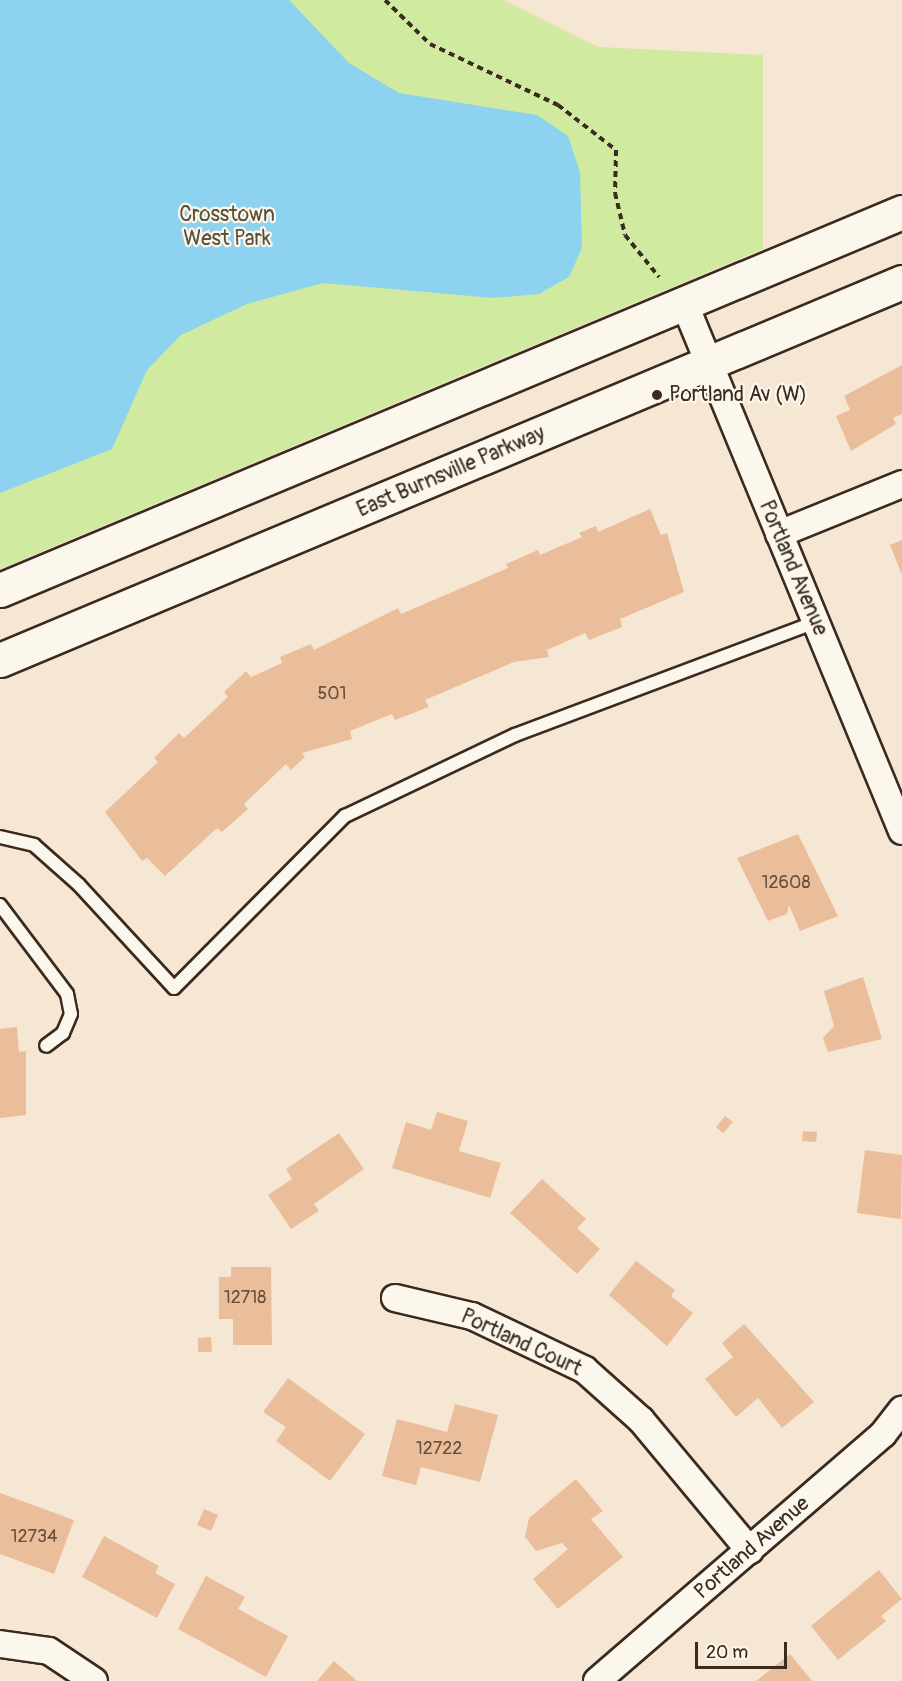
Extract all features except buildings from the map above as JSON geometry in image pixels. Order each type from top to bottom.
[{"type":"street","points":[[0,590],[685,305],[902,212]]},
{"type":"street","name":"East Burnsville Parkway","points":[[0,660],[902,282]]},
{"type":"street","name":"Portland Avenue","points":[[685,305],[902,831]]},
{"type":"street","points":[[779,534],[902,484]]},
{"type":"street","name":"Portland Court","points":[[395,1298],[472,1316],[585,1370],[641,1420],[750,1551]]},
{"type":"street","name":"Portland Avenue","points":[[597,1681],[883,1434],[902,1410]]},
{"type":"street","points":[[0,1644],[49,1651],[94,1681]]},
{"type":"lane","points":[[0,837],[34,845],[57,865],[174,987],[345,816],[515,735],[816,622]]},
{"type":"lane","points":[[0,905],[67,994],[67,1023],[46,1046]]},
{"type":"path","points":[[385,0],[430,44],[558,105],[616,150],[615,193],[626,235],[659,277]]},
{"type":"green space","name":"Crosstown West Park","points":[[0,0],[504,0],[598,47],[763,55],[763,249],[0,569]]},
{"type":"water","points":[[0,0],[289,0],[349,63],[399,93],[537,115],[568,136],[580,172],[582,248],[569,277],[539,294],[494,298],[323,283],[247,304],[181,335],[147,370],[112,449],[0,493]]},
{"type":"place","name":"Portland Av (W)","points":[[657,395]]}]
